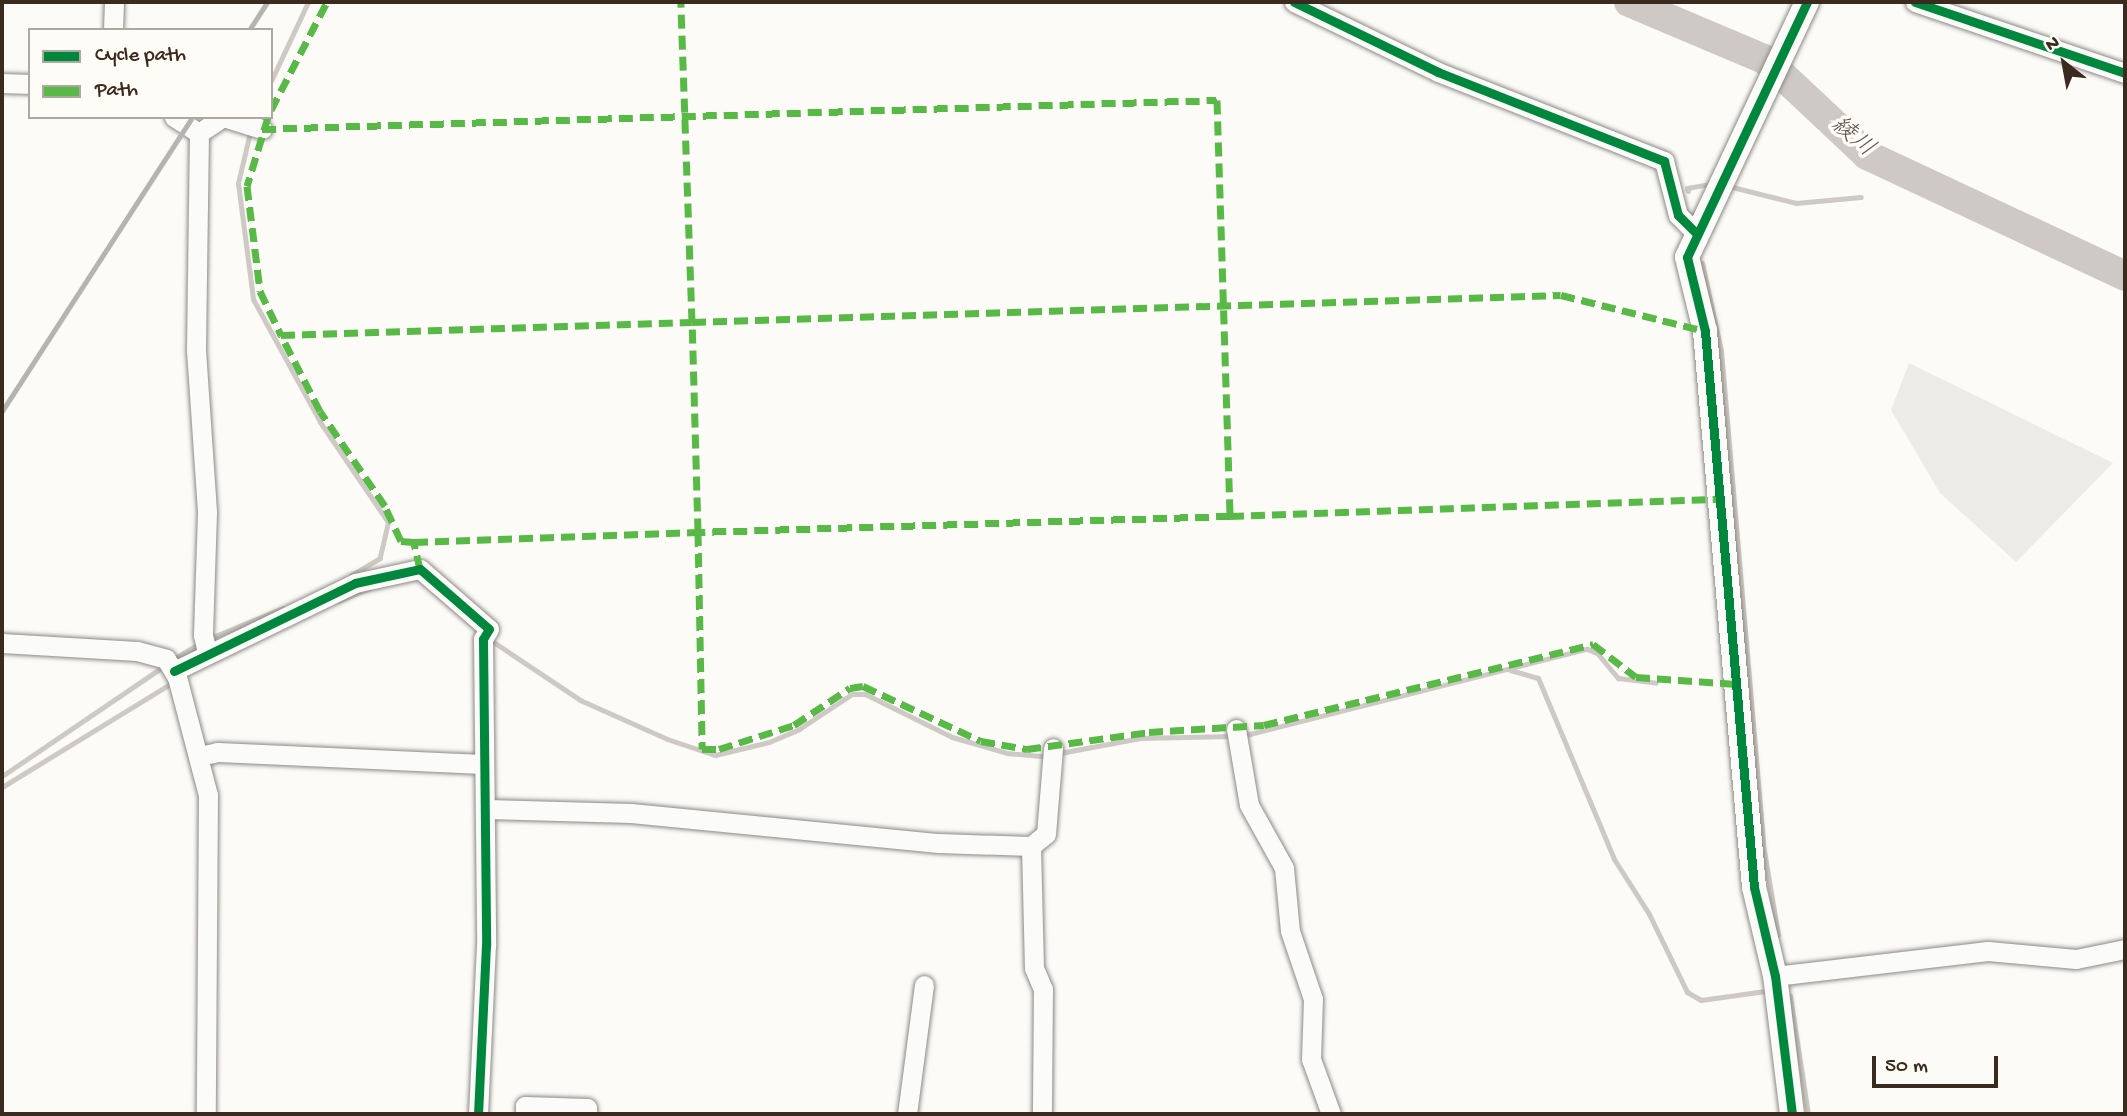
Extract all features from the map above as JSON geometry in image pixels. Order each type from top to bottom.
[{"type":"street","points":[[113,28],[114,2]]},
{"type":"street","points":[[1294,2],[1438,72],[1664,161],[1678,215],[1700,228]]},
{"type":"street","points":[[1792,1114],[1782,976],[1754,887],[1705,331],[1687,257],[1807,2]]},
{"type":"street","points":[[1915,2],[2125,73]]},
{"type":"street","points":[[2,83],[28,84]]},
{"type":"street","points":[[177,119],[199,133]]},
{"type":"street","points":[[199,133],[220,119]]},
{"type":"street","points":[[230,119],[255,126]]},
{"type":"street","points":[[199,133],[196,350],[207,513],[205,643]]},
{"type":"street","points":[[173,671],[205,643],[355,583],[420,569],[489,629],[485,636],[486,988],[480,1003],[478,1114]]},
{"type":"street","points":[[2,643],[137,651],[173,671],[200,756],[208,795],[206,1114]]},
{"type":"street","points":[[1237,734],[1249,805],[1284,868],[1290,931],[1312,999],[1311,1059],[1331,1114]]},
{"type":"street","points":[[200,756],[217,752],[484,764]]},
{"type":"street","points":[[487,809],[631,813],[939,843],[1031,846],[1046,834],[1054,753]]},
{"type":"street","points":[[1031,846],[1034,968],[1043,989],[1042,1114]]},
{"type":"street","points":[[1782,976],[1988,951],[2076,959],[2125,949]]},
{"type":"street","points":[[907,1114],[924,985]]},
{"type":"street","points":[[524,1114],[525,1106],[587,1108],[587,1114]]},
{"type":"shaded area","points":[[1909,363],[2113,463],[2016,562],[1940,493],[1891,410]]},
{"type":"waterway","points":[[273,77],[308,2]]},
{"type":"waterway","name":"綾川","points":[[1629,2],[1766,60],[1867,155],[2125,276]]},
{"type":"waterway","points":[[251,128],[238,183],[253,299],[320,422],[388,522],[380,558],[352,575]]},
{"type":"waterway","points":[[1688,191],[1687,188],[1715,183]]},
{"type":"waterway","points":[[1728,186],[1796,203],[1861,197]]},
{"type":"waterway","points":[[1702,263],[1721,351],[1763,845],[1778,935]]},
{"type":"waterway","points":[[338,601],[371,588]]},
{"type":"waterway","points":[[208,639],[283,608]]},
{"type":"waterway","points":[[489,639],[580,700],[667,739],[715,755],[769,742],[799,729],[852,694],[865,694],[952,737],[1007,753],[1044,756],[1140,738],[1232,736]]},
{"type":"waterway","points":[[172,660],[200,643]]},
{"type":"waterway","points":[[1242,736],[1587,649],[1597,653],[1618,678],[1656,683]]},
{"type":"waterway","points":[[2,776],[164,666]]},
{"type":"waterway","points":[[1510,670],[1538,678],[1614,859],[1649,914],[1687,992],[1701,1000],[1765,991]]},
{"type":"waterway","points":[[2,787],[175,681]]},
{"type":"waterway","points":[[1790,996],[1808,1114]]},
{"type":"railway","points":[[250,28],[267,2]]},
{"type":"railway","points":[[2,411],[191,119]]},
{"type":"marked path","points":[[273,106],[327,2]]},
{"type":"marked path","points":[[420,569],[414,542],[401,541],[385,506],[320,411],[281,335],[692,322],[681,2]]},
{"type":"marked path","points":[[262,129],[1217,100],[1230,516],[698,532],[702,749],[719,749],[794,725],[850,688],[863,686],[981,741],[1027,749],[1149,732],[1264,725],[1593,644],[1636,677],[1737,684]]},
{"type":"marked path","points":[[267,119],[247,186],[260,291],[281,335]]},
{"type":"marked path","points":[[414,542],[698,532],[692,322],[1561,295],[1705,331]]},
{"type":"marked path","points":[[1230,516],[1721,499]]},
{"type":"cycle path","points":[[1294,2],[1438,72],[1664,161],[1678,215],[1696,233]]},
{"type":"cycle path","points":[[1792,1114],[1775,976],[1754,887],[1705,331],[1687,257],[1807,2]]},
{"type":"cycle path","points":[[1915,2],[2125,73]]},
{"type":"cycle path","points":[[174,671],[355,583],[420,569],[489,629],[483,639],[486,945],[478,1114]]}]
